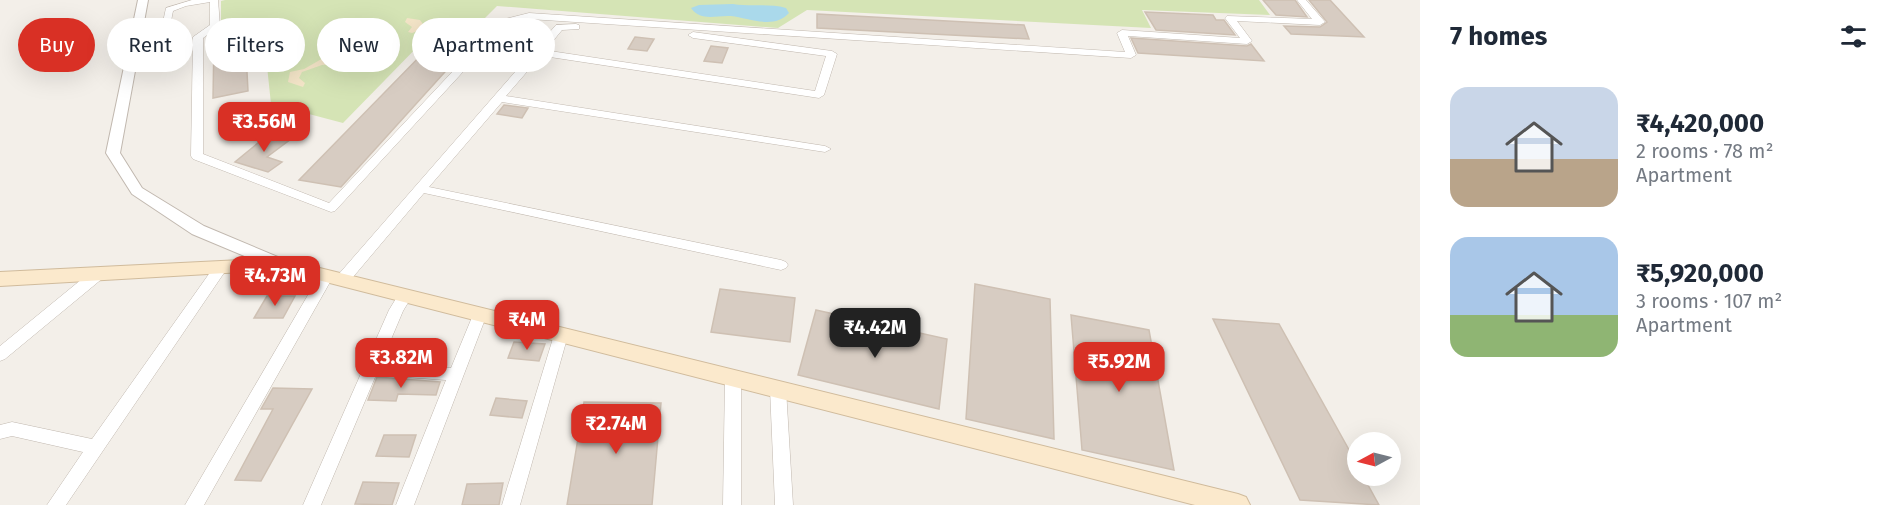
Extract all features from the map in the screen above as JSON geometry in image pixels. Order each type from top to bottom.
[{"type":"main road","points":[[0,279],[279,264],[1238,505]]},
{"type":"street","points":[[140,18],[143,0]]},
{"type":"street","points":[[168,18],[169,10],[184,4],[208,0]]},
{"type":"street","points":[[214,0],[215,26],[198,37],[197,156],[331,208],[504,22],[529,16],[1131,55],[1122,33],[1248,41],[1230,18],[1320,22],[1301,0]]},
{"type":"street","points":[[559,27],[645,28],[832,54],[819,95],[550,54],[535,57],[559,27]]},
{"type":"street","points":[[130,72],[113,153],[137,191],[198,230],[279,264]]},
{"type":"street","points":[[194,505],[335,277],[422,189],[522,72]]},
{"type":"street","points":[[499,98],[825,149]]},
{"type":"street","points":[[422,189],[781,265]]},
{"type":"street","points":[[56,505],[221,267]]},
{"type":"street","points":[[0,354],[98,274]]},
{"type":"street","points":[[312,505],[405,296]]},
{"type":"street","points":[[405,505],[480,314]]},
{"type":"street","points":[[511,505],[561,335]]},
{"type":"street","points":[[371,368],[457,375]]},
{"type":"street","points":[[732,505],[733,378]]},
{"type":"street","points":[[778,389],[784,505]]},
{"type":"street","points":[[0,432],[12,429],[96,447]]},
{"type":"green space","points":[[1259,0],[1270,15],[1142,10],[1151,28],[807,10],[778,28],[497,6],[485,18],[412,18],[412,52],[400,65],[400,18],[317,18],[317,72],[393,72],[343,123],[271,104],[268,72],[305,72],[305,18],[221,18],[221,1]]},
{"type":"sand","points":[[407,18],[412,19],[412,27],[405,22]]},
{"type":"sand","points":[[317,62],[317,67],[305,71],[305,68]]},
{"type":"sand","points":[[290,72],[302,72],[299,78],[305,83],[303,87],[288,82]]},
{"type":"water","points":[[733,4],[780,7],[786,8],[789,13],[776,21],[761,22],[731,16],[699,15],[691,8],[699,5]]},
{"type":"building","points":[[1263,0],[1295,0],[1307,17],[1276,15]]},
{"type":"building","points":[[1309,0],[1330,0],[1364,37],[1291,34],[1284,26],[1320,27],[1327,22]]},
{"type":"building","points":[[1145,12],[1213,15],[1216,20],[1224,20],[1235,35],[1156,30]]},
{"type":"building","points":[[817,14],[1024,25],[1029,39],[817,28]]},
{"type":"building","points":[[635,37],[654,39],[647,51],[628,49]]},
{"type":"building","points":[[1131,38],[1247,46],[1251,44],[1264,61],[1138,53]]},
{"type":"building","points":[[711,46],[728,48],[722,63],[704,61]]},
{"type":"building","points":[[412,64],[412,72],[445,72],[341,187],[299,180]]},
{"type":"building","points":[[213,72],[247,72],[248,91],[213,98]]},
{"type":"building","points":[[504,105],[528,108],[522,118],[497,114]]},
{"type":"building","points":[[270,133],[291,139],[267,157],[282,162],[268,172],[235,162]]},
{"type":"building","points":[[975,284],[1050,299],[1054,439],[966,419]]},
{"type":"building","points":[[720,289],[795,298],[790,342],[711,332]]},
{"type":"building","points":[[267,296],[295,296],[283,318],[254,318]]},
{"type":"building","points":[[816,310],[947,339],[939,409],[798,375]]},
{"type":"building","points":[[1071,315],[1149,330],[1174,470],[1082,450]]},
{"type":"building","points":[[1213,319],[1279,324],[1347,446],[1347,486],[1369,486],[1379,505],[1300,500]]},
{"type":"building","points":[[514,342],[545,344],[539,361],[508,358]]},
{"type":"building","points":[[377,377],[440,382],[436,395],[398,394],[396,401],[368,400]]},
{"type":"building","points":[[273,388],[312,389],[261,481],[235,480],[273,409],[261,409]]},
{"type":"building","points":[[496,398],[527,401],[522,418],[490,415]]},
{"type":"building","points":[[584,402],[661,403],[652,505],[567,505]]},
{"type":"building","points":[[384,435],[416,435],[409,457],[376,456]]},
{"type":"building","points":[[363,482],[399,483],[392,505],[355,504]]},
{"type":"building","points":[[503,483],[499,505],[462,505],[467,484]]}]
